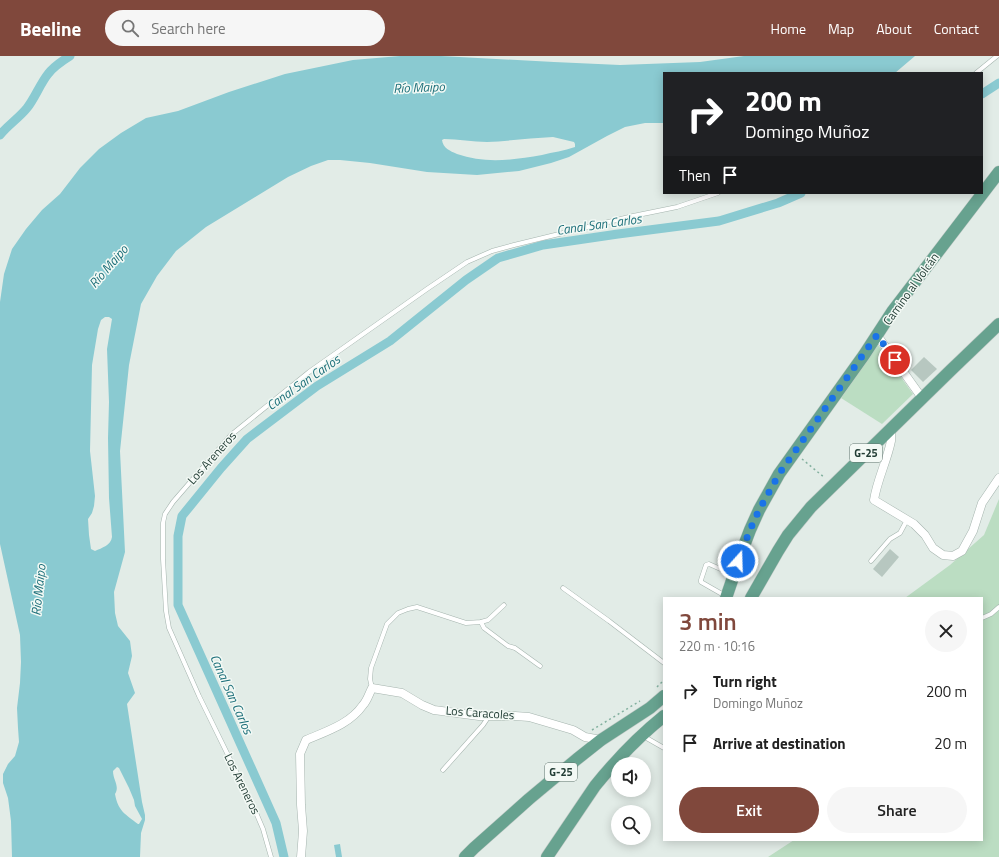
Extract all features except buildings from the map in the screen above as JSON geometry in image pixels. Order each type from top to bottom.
[{"type":"main road","name":"Camino al Volcán","points":[[983,193],[999,172]]},
{"type":"main road","name":"Camino al Volcán","points":[[726,597],[744,544],[759,510],[779,474],[902,299],[982,194]]},
{"type":"main road","name":"G-25","points":[[752,597],[771,561],[788,536],[811,507],[999,324]]},
{"type":"main road","name":"G-25","points":[[465,857],[577,758],[601,740],[646,711],[660,692]]},
{"type":"main road","name":"G-25","points":[[547,857],[600,780],[613,764],[641,735],[663,717]]},
{"type":"street","points":[[877,335],[922,398]]},
{"type":"street","points":[[891,429],[891,440],[875,490],[874,500],[914,524],[933,548],[944,555],[953,556],[962,551],[973,530],[982,503],[999,478]]},
{"type":"street","points":[[301,857],[303,831],[300,754],[306,740],[339,726],[356,714],[364,705],[372,688]]},
{"type":"street","name":"Los Caracoles","points":[[372,688],[402,693],[422,705],[434,710],[479,716],[529,717],[574,730],[585,737],[601,740]]},
{"type":"lane","points":[[977,72],[997,56]]},
{"type":"lane","name":"Los Areneros","points":[[272,857],[263,829],[254,808],[199,696],[169,628],[166,611],[163,559],[163,523],[173,502],[231,435],[309,372],[426,289],[467,262],[492,251],[633,216],[677,207],[715,194]]},
{"type":"lane","points":[[871,561],[890,539],[900,533],[907,520]]},
{"type":"lane","points":[[725,597],[701,582],[706,565],[709,564],[725,571],[735,572]]},
{"type":"lane","points":[[563,588],[663,662]]},
{"type":"lane","points":[[372,688],[370,679],[371,668],[387,624],[398,613],[417,607],[466,623],[481,622],[488,620],[504,605]]},
{"type":"lane","points":[[983,618],[991,614],[999,607]]},
{"type":"lane","points":[[481,622],[484,628],[508,646],[515,648],[540,666]]},
{"type":"lane","points":[[443,770],[483,725],[489,716]]},
{"type":"lane","points":[[641,735],[663,747]]},
{"type":"path","points":[[794,452],[833,486]]},
{"type":"path","points":[[585,737],[593,729],[644,700]]},
{"type":"green space","points":[[878,345],[913,394],[882,424],[841,398]]},
{"type":"green space","points":[[999,499],[999,857],[768,857],[792,841],[983,841],[983,597],[906,597],[950,565],[984,535]]},
{"type":"water","name":"Río Maipo","points":[[400,56],[441,56],[620,65],[700,62],[744,56],[915,56],[896,72],[663,72],[663,123],[645,123],[625,127],[569,157],[519,171],[477,175],[427,172],[370,163],[328,160],[288,177],[206,227],[176,251],[157,276],[141,304],[129,365],[120,451],[125,552],[114,592],[115,613],[118,626],[130,641],[132,656],[128,673],[135,693],[127,704],[145,815],[141,833],[140,857],[12,857],[11,821],[8,798],[3,783],[3,774],[8,764],[15,756],[19,742],[17,708],[21,662],[20,635],[0,544],[0,302],[4,274],[12,249],[26,229],[42,210],[60,194],[80,168],[99,149],[121,133],[146,118],[178,111],[229,92],[285,74],[353,60]],"holes":[[[553,137],[574,142],[575,147],[542,155],[510,160],[489,160],[457,154],[445,147],[442,140],[449,139],[487,142]],[[105,317],[112,319],[107,349],[109,402],[109,498],[112,537],[108,544],[95,551],[91,549],[88,519],[92,513],[95,496],[90,451],[92,365],[98,329],[101,320]],[[117,767],[119,768],[129,788],[135,806],[142,819],[139,824],[126,815],[116,800],[115,794],[117,786],[113,771]]]},
{"type":"water","points":[[340,844],[342,857],[336,857],[334,845]]},
{"type":"waterway","points":[[0,135],[27,108],[50,71],[70,56]]},
{"type":"waterway","name":"Canal San Carlos","points":[[983,93],[999,83]]},
{"type":"waterway","name":"Canal San Carlos","points":[[284,857],[276,823],[178,605],[178,536],[182,516],[247,439],[317,386],[390,341],[466,280],[498,258],[543,245],[719,221],[778,203],[799,194]]},
{"type":"route","points":[[738,561],[759,510],[779,474],[877,335],[895,360]]}]
